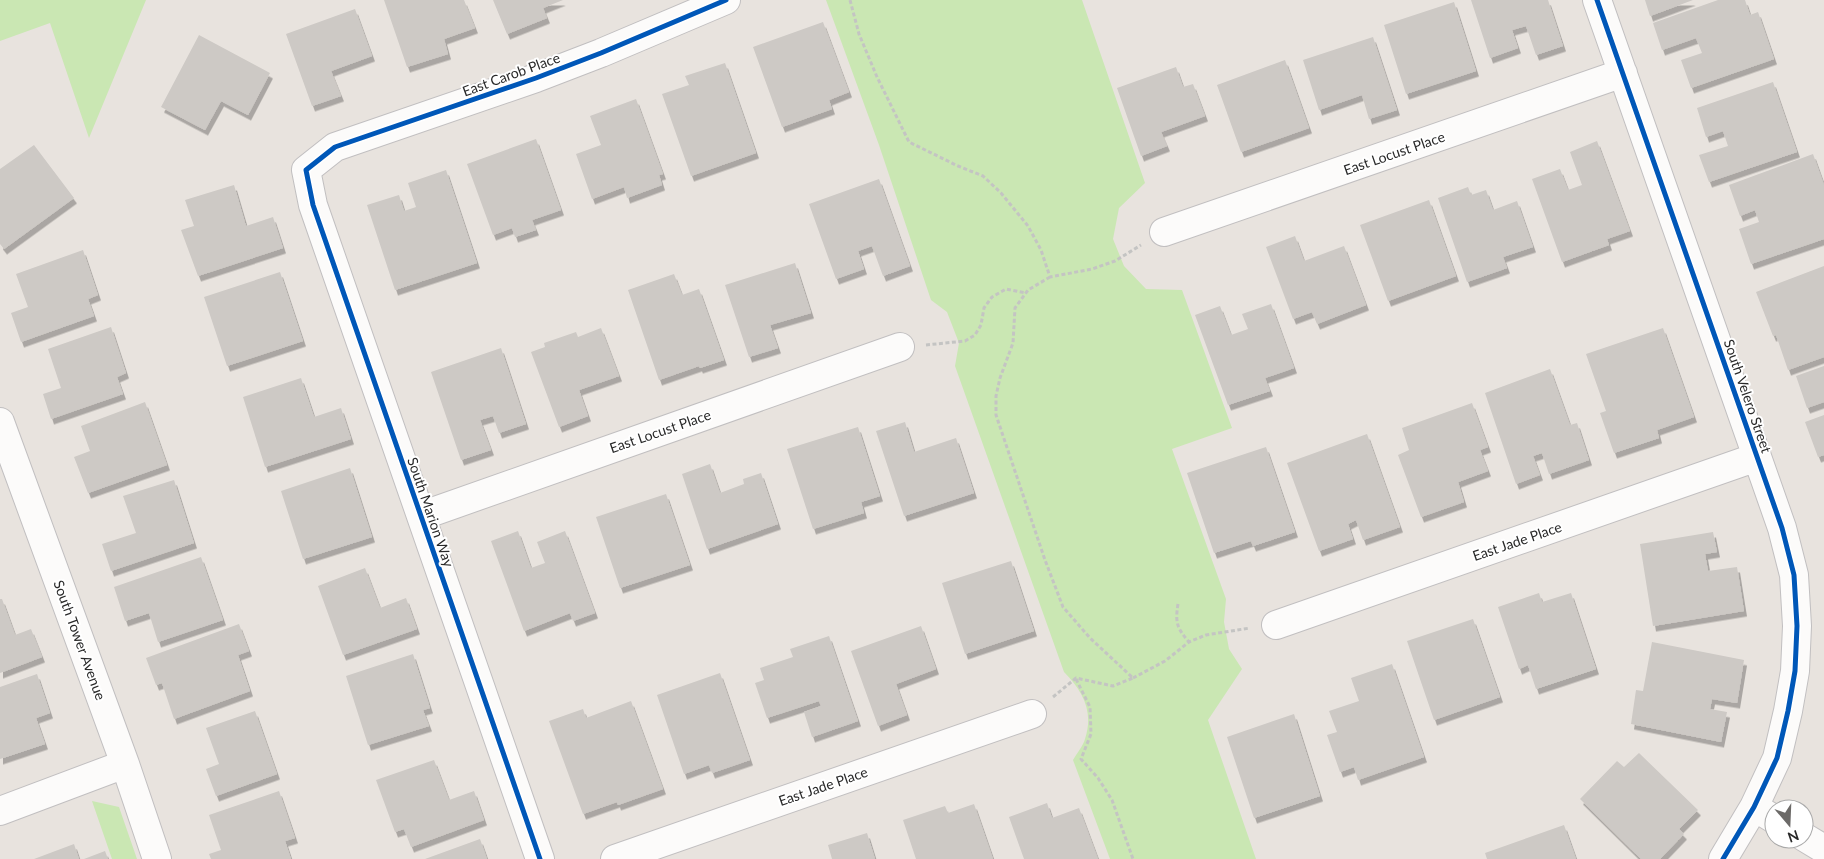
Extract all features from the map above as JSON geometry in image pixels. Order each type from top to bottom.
[{"type":"street","name":"East Carob Place","points":[[306,170],[335,147],[536,78],[601,53],[726,0]]},
{"type":"street","name":"South Velero Street","points":[[1597,0],[1782,528],[1794,575],[1797,626],[1795,671],[1788,711],[1767,799]]},
{"type":"street","name":"East Locust Place","points":[[1164,232],[1623,73]]},
{"type":"street","name":"South Marion Way","points":[[306,170],[313,205],[540,859]]},
{"type":"street","name":"East Locust Place","points":[[421,516],[900,346]]},
{"type":"street","name":"South Tower Avenue","points":[[0,422],[125,764],[157,859]]},
{"type":"street","name":"East Jade Place","points":[[1276,625],[1757,457]]},
{"type":"street","name":"East Jade Place","points":[[615,859],[1032,714]]},
{"type":"street","points":[[0,811],[125,764]]},
{"type":"street","name":"South Velero Street","points":[[1723,859],[1764,813]]},
{"type":"path","points":[[850,0],[859,34],[899,124],[909,142],[983,176],[1002,193],[1028,226],[1041,250],[1050,277]]},
{"type":"path","points":[[1133,678],[1090,638],[1063,607],[1045,560],[996,415],[996,396],[1000,378],[1013,343],[1015,308],[1026,293],[1050,277],[1092,270],[1115,261],[1164,232]]},
{"type":"path","points":[[900,346],[965,341],[975,335],[981,325],[984,308],[992,296],[1006,289],[1026,293]]},
{"type":"path","points":[[1178,604],[1175,619],[1179,631],[1189,642]]},
{"type":"path","points":[[1076,678],[1113,686],[1133,678],[1165,660],[1189,642],[1206,635],[1276,625]]},
{"type":"path","points":[[1032,714],[1076,678]]},
{"type":"path","points":[[1076,678],[1090,707],[1091,734],[1081,759],[1098,778],[1112,800],[1134,859]]},
{"type":"green space","points":[[0,0],[146,0],[89,138],[50,23],[0,41]]},
{"type":"green space","points":[[826,0],[1082,0],[1145,183],[1119,208],[1113,239],[1124,266],[1146,289],[1182,290],[1232,428],[1172,449],[1226,599],[1224,622],[1229,649],[1242,669],[1208,720],[1256,859],[1110,859],[1073,760],[1084,742],[1087,729],[1088,720],[1085,702],[1077,687],[1064,672],[955,366],[959,343],[947,312],[931,300],[879,145]]},
{"type":"green space","points":[[92,801],[119,807],[137,859],[112,859]]},
{"type":"building","points":[[384,0],[464,0],[475,28],[444,39],[448,54],[407,67]]},
{"type":"building","points":[[493,0],[563,0],[543,8],[547,18],[507,34]]},
{"type":"building","points":[[1471,0],[1548,0],[1563,46],[1536,55],[1526,26],[1512,30],[1518,48],[1490,58]]},
{"type":"building","points":[[1645,0],[1693,0],[1650,16]]},
{"type":"building","points":[[1718,0],[1745,0],[1750,15],[1758,12],[1774,59],[1691,88],[1681,60],[1702,53],[1696,38],[1662,50],[1653,23]]},
{"type":"building","points":[[1454,2],[1476,71],[1406,94],[1384,25]]},
{"type":"building","points":[[355,9],[372,56],[331,71],[341,96],[312,106],[286,34]]},
{"type":"building","points":[[823,22],[849,92],[829,100],[832,109],[782,127],[753,47]]},
{"type":"building","points":[[199,35],[270,73],[248,115],[221,101],[205,130],[161,107]]},
{"type":"building","points":[[1373,37],[1397,110],[1369,119],[1362,95],[1319,110],[1303,60]]},
{"type":"building","points":[[1285,60],[1309,128],[1241,152],[1217,85]]},
{"type":"building","points":[[725,63],[756,153],[691,176],[662,94],[689,85],[685,76]]},
{"type":"building","points":[[1176,67],[1183,87],[1193,84],[1205,116],[1161,132],[1167,146],[1141,156],[1117,88]]},
{"type":"building","points":[[1773,82],[1797,152],[1709,182],[1699,155],[1728,146],[1723,131],[1706,137],[1697,108]]},
{"type":"building","points":[[636,99],[663,174],[659,175],[662,185],[627,198],[624,187],[592,199],[576,154],[601,145],[590,116]]},
{"type":"building","points":[[536,139],[561,210],[532,220],[536,230],[515,237],[512,228],[493,235],[467,164]]},
{"type":"building","points":[[1597,141],[1630,231],[1607,239],[1609,245],[1562,262],[1532,179],[1560,169],[1568,190],[1582,185],[1570,152]]},
{"type":"building","points":[[34,145],[74,198],[4,249],[0,244],[0,169]]},
{"type":"building","points":[[1813,154],[1824,185],[1824,239],[1751,264],[1739,229],[1759,222],[1755,210],[1740,216],[1729,185]]},
{"type":"building","points":[[446,170],[477,263],[395,290],[367,205],[399,195],[404,211],[416,207],[408,183]]},
{"type":"building","points":[[879,179],[910,266],[883,276],[872,246],[858,251],[864,269],[836,279],[809,204]]},
{"type":"building","points":[[234,185],[246,226],[273,217],[283,248],[198,276],[181,230],[194,226],[185,200]]},
{"type":"building","points":[[1468,187],[1471,195],[1486,190],[1493,210],[1517,201],[1533,247],[1503,257],[1507,268],[1467,282],[1438,198]]},
{"type":"building","points":[[1429,200],[1456,276],[1388,301],[1360,225]]},
{"type":"building","points":[[1295,236],[1304,261],[1344,246],[1366,305],[1317,324],[1312,312],[1293,319],[1266,247]]},
{"type":"building","points":[[83,250],[98,295],[88,299],[94,316],[21,342],[11,313],[28,307],[16,274]]},
{"type":"building","points":[[795,263],[811,313],[770,325],[778,348],[749,357],[725,285]]},
{"type":"building","points":[[1824,266],[1824,357],[1788,370],[1776,335],[1773,336],[1756,292]]},
{"type":"building","points":[[280,272],[303,341],[227,366],[204,297]]},
{"type":"building","points":[[674,274],[682,295],[699,289],[724,360],[700,368],[699,366],[659,380],[628,290]]},
{"type":"building","points":[[1271,304],[1294,368],[1265,378],[1270,391],[1228,405],[1195,315],[1220,306],[1231,335],[1248,329],[1242,314]]},
{"type":"building","points":[[111,327],[126,373],[117,377],[123,394],[51,419],[43,394],[61,388],[48,349]]},
{"type":"building","points":[[601,328],[619,376],[579,390],[588,416],[559,427],[531,352],[545,347],[544,343],[576,332],[578,337]]},
{"type":"building","points":[[1663,328],[1694,417],[1657,430],[1659,438],[1614,453],[1600,413],[1606,411],[1586,354]]},
{"type":"building","points":[[501,348],[526,424],[499,433],[493,416],[480,420],[491,450],[461,460],[431,372]]},
{"type":"building","points":[[1824,366],[1824,402],[1807,408],[1796,376]]},
{"type":"building","points":[[1550,369],[1570,425],[1577,423],[1589,460],[1549,474],[1542,453],[1533,456],[1540,475],[1516,484],[1485,393]]},
{"type":"building","points":[[301,378],[314,417],[341,408],[351,439],[265,467],[243,397]]},
{"type":"building","points":[[145,402],[167,465],[88,493],[74,457],[90,451],[81,426]]},
{"type":"building","points":[[1472,403],[1488,447],[1480,450],[1488,471],[1458,482],[1464,502],[1421,517],[1398,455],[1409,450],[1402,428]]},
{"type":"building","points":[[1824,415],[1824,455],[1818,457],[1805,422]]},
{"type":"building","points":[[905,422],[914,452],[956,438],[974,493],[904,516],[876,431]]},
{"type":"building","points":[[858,427],[880,496],[861,502],[864,513],[813,529],[787,449]]},
{"type":"building","points":[[1367,434],[1400,527],[1363,540],[1356,520],[1348,524],[1353,539],[1319,551],[1287,463]]},
{"type":"building","points":[[1266,447],[1295,532],[1253,546],[1251,541],[1214,553],[1187,473]]},
{"type":"building","points":[[710,464],[720,493],[744,484],[743,479],[761,473],[778,524],[707,549],[682,474]]},
{"type":"building","points":[[350,468],[372,537],[303,559],[281,491]]},
{"type":"building","points":[[174,480],[194,543],[111,571],[102,544],[136,533],[123,496]]},
{"type":"building","points":[[666,494],[690,565],[620,588],[596,517]]},
{"type":"building","points":[[518,531],[531,568],[545,563],[537,542],[565,531],[595,613],[573,621],[570,613],[524,631],[491,541]]},
{"type":"building","points":[[1713,532],[1717,552],[1705,554],[1708,571],[1737,567],[1744,611],[1653,626],[1640,544]]},
{"type":"building","points":[[201,557],[223,620],[158,642],[149,613],[125,621],[114,587]]},
{"type":"building","points":[[1011,561],[1034,631],[965,654],[942,583]]},
{"type":"building","points":[[365,568],[380,608],[406,598],[417,629],[343,655],[318,586]]},
{"type":"building","points":[[1539,593],[1542,602],[1571,593],[1596,669],[1536,689],[1528,665],[1519,669],[1498,607]]},
{"type":"building","points":[[0,599],[2,599],[15,635],[31,629],[42,657],[0,673]]},
{"type":"building","points":[[1473,619],[1500,697],[1434,720],[1407,641]]},
{"type":"building","points":[[239,624],[249,651],[238,655],[250,691],[174,719],[162,683],[156,685],[146,658]]},
{"type":"building","points":[[921,626],[936,669],[896,684],[907,715],[878,726],[851,651]]},
{"type":"building","points":[[829,636],[858,721],[812,737],[804,712],[821,706],[819,701],[767,718],[755,683],[764,680],[760,668],[793,657],[790,649]]},
{"type":"building","points":[[1652,642],[1744,660],[1737,703],[1712,699],[1710,709],[1727,712],[1721,742],[1631,724],[1636,690],[1643,691]]},
{"type":"building","points":[[413,654],[430,708],[423,710],[429,726],[368,745],[346,676]]},
{"type":"building","points":[[1392,664],[1424,757],[1358,780],[1354,767],[1340,772],[1327,735],[1337,732],[1329,711],[1359,701],[1351,678]]},
{"type":"building","points":[[720,673],[750,760],[712,773],[709,765],[684,774],[657,695]]},
{"type":"building","points":[[37,674],[50,713],[36,718],[45,744],[0,759],[0,687]]},
{"type":"building","points":[[631,701],[663,789],[618,805],[617,802],[583,814],[549,721],[583,709],[586,718]]},
{"type":"building","points":[[255,711],[277,774],[216,796],[206,769],[219,764],[206,728]]},
{"type":"building","points":[[1294,714],[1320,796],[1254,818],[1227,737]]},
{"type":"building","points":[[1639,753],[1698,810],[1679,829],[1684,834],[1660,859],[1641,859],[1580,799],[1617,761],[1624,767]]},
{"type":"building","points":[[434,760],[449,800],[474,791],[484,820],[411,847],[404,829],[395,832],[376,780]]},
{"type":"building","points":[[279,791],[295,838],[285,841],[291,859],[211,859],[209,854],[221,850],[209,815]]},
{"type":"building","points":[[1047,803],[1052,818],[1079,808],[1098,859],[1024,859],[1009,817]]},
{"type":"building","points":[[974,804],[993,859],[916,859],[903,820],[945,806],[948,813]]},
{"type":"building","points":[[1564,825],[1576,859],[1487,859],[1485,853]]},
{"type":"building","points":[[867,833],[875,859],[832,859],[828,845]]},
{"type":"building","points":[[480,839],[487,859],[425,859]]},
{"type":"building","points":[[74,844],[79,859],[34,859]]},
{"type":"building","points":[[105,851],[108,859],[84,859]]},
{"type":"cycle path","points":[[540,859],[313,205],[306,170],[335,147],[536,78],[601,53],[726,0]]},
{"type":"cycle path","points":[[1597,0],[1782,528],[1794,575],[1797,626],[1795,671],[1777,758],[1754,807],[1723,859]]}]
